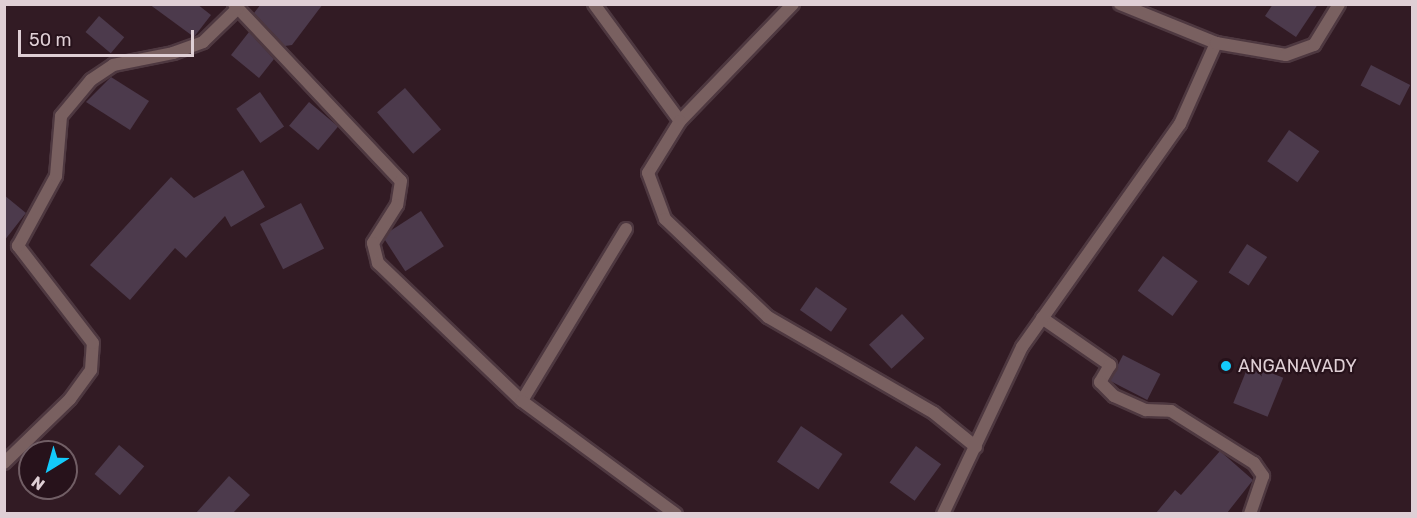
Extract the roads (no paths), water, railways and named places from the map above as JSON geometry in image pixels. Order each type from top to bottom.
[{"type":"street","points":[[594,4],[680,121]]},
{"type":"street","points":[[793,4],[680,121],[648,173],[665,219],[768,316],[934,413],[976,447]]},
{"type":"street","points":[[1120,4],[1216,43],[1286,55],[1314,45],[1339,4]]},
{"type":"street","points":[[4,463],[70,399],[91,370],[93,344],[18,246],[56,176],[61,116],[91,80],[114,65],[173,53],[203,42],[236,6],[401,181],[397,205],[373,243],[378,263],[522,401],[676,513]]},
{"type":"street","points":[[943,513],[1022,347],[1180,124],[1216,43]]},
{"type":"street","points":[[522,401],[626,229]]},
{"type":"street","points":[[1042,318],[1110,365],[1100,382],[1114,396],[1146,410],[1171,411],[1254,463],[1263,476],[1250,513]]},
{"type":"place","name":"ANGANAVADY","points":[[1226,366]]}]
